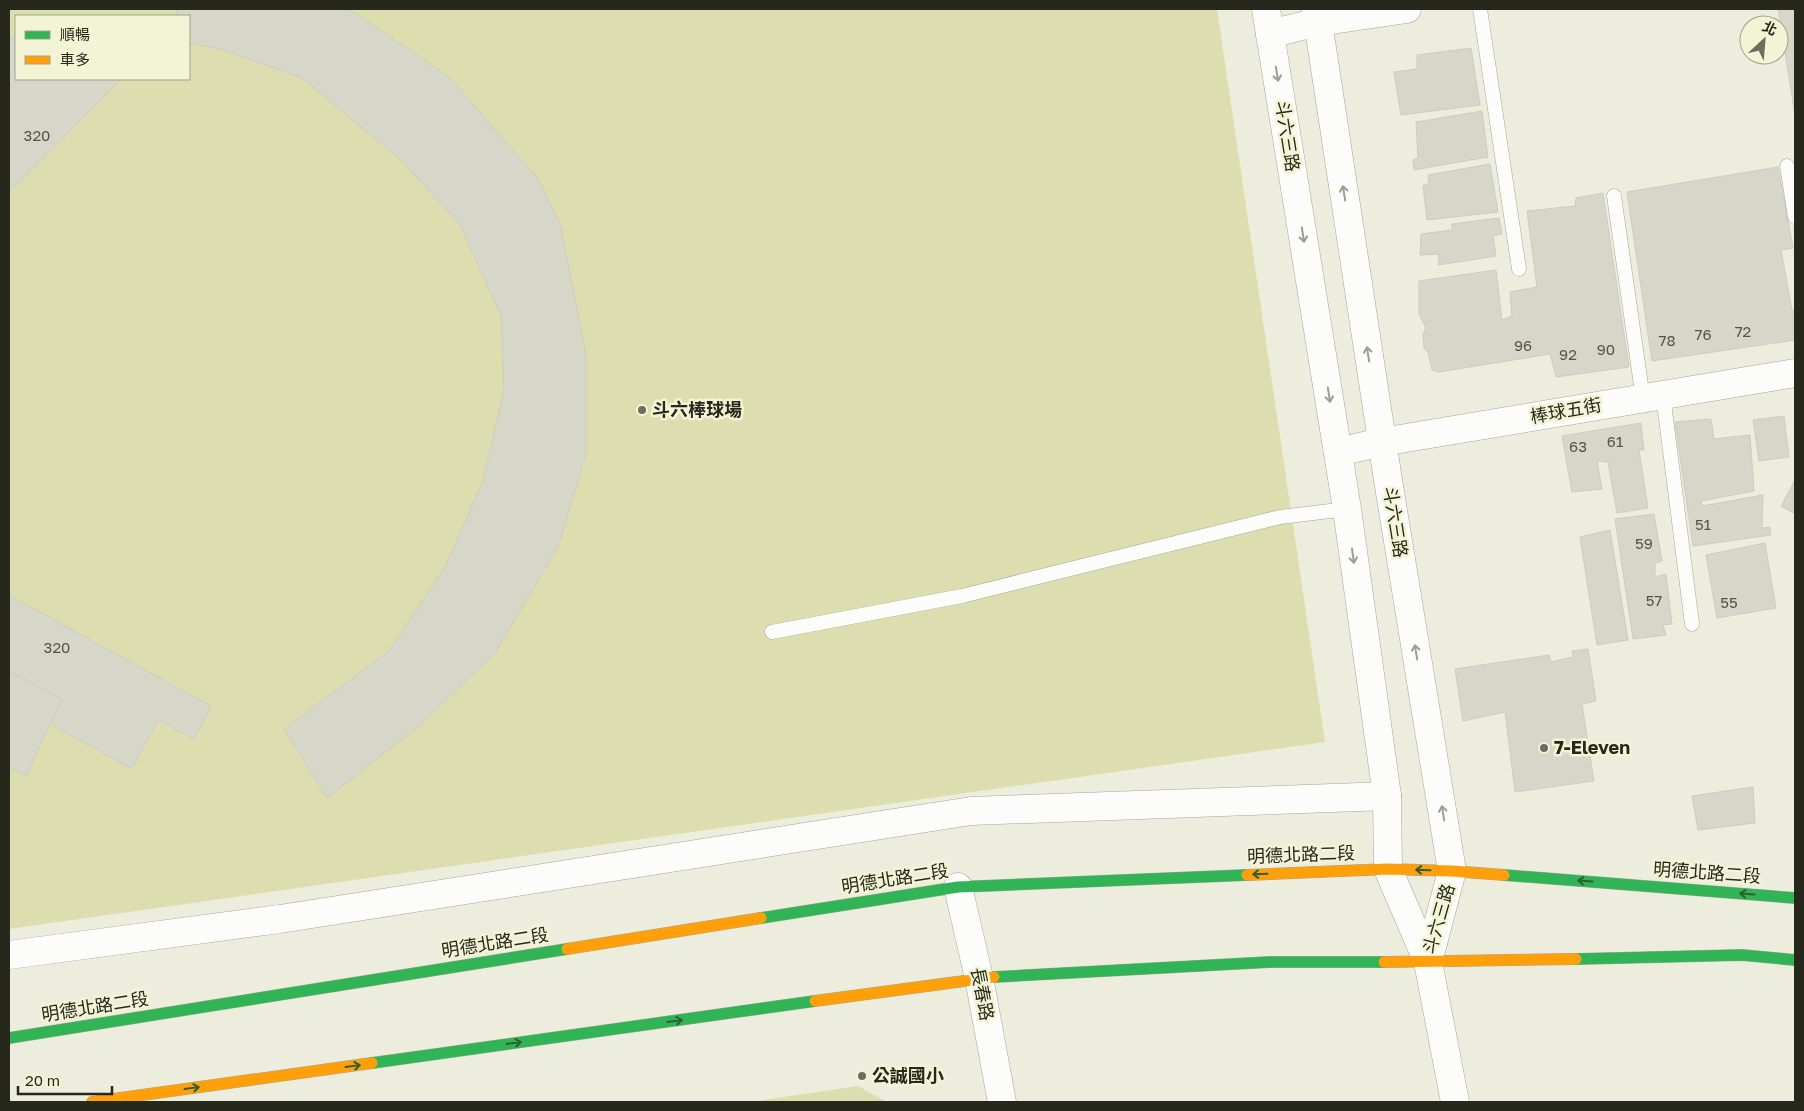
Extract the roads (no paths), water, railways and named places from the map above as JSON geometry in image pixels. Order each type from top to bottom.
[{"type":"main road","name":"明德北路二段","points":[[9,1038],[958,887],[1388,869],[1452,871],[1795,898]]},
{"type":"main road","points":[[92,1102],[980,978],[1270,962],[1428,962],[1742,955],[1795,960]]},
{"type":"street","points":[[1268,21],[1407,9]]},
{"type":"street","name":"斗六三路","points":[[1317,16],[1382,442],[1452,871],[1428,962]]},
{"type":"street","name":"斗六三路","points":[[1268,21],[1347,509],[1387,796],[1388,869],[1428,962]]},
{"type":"street","name":"棒球五街","points":[[1338,452],[1382,442],[1795,373]]},
{"type":"street","points":[[9,955],[280,919],[971,811],[1387,796]]},
{"type":"street","name":"長春路","points":[[958,887],[980,978],[1002,1102]]},
{"type":"street","points":[[1428,962],[1454,1102]]},
{"type":"lane","points":[[1480,9],[1518,268]]},
{"type":"lane","points":[[1787,166],[1795,217]]},
{"type":"lane","points":[[1614,196],[1653,397],[1692,624]]},
{"type":"lane","points":[[772,632],[962,596],[1280,517],[1347,509]]},
{"type":"place","name":"斗六棒球場","points":[[642,410]]},
{"type":"place","name":"7-Eleven","points":[[1544,748]]},
{"type":"place","name":"公誠國小","points":[[862,1076]]}]
